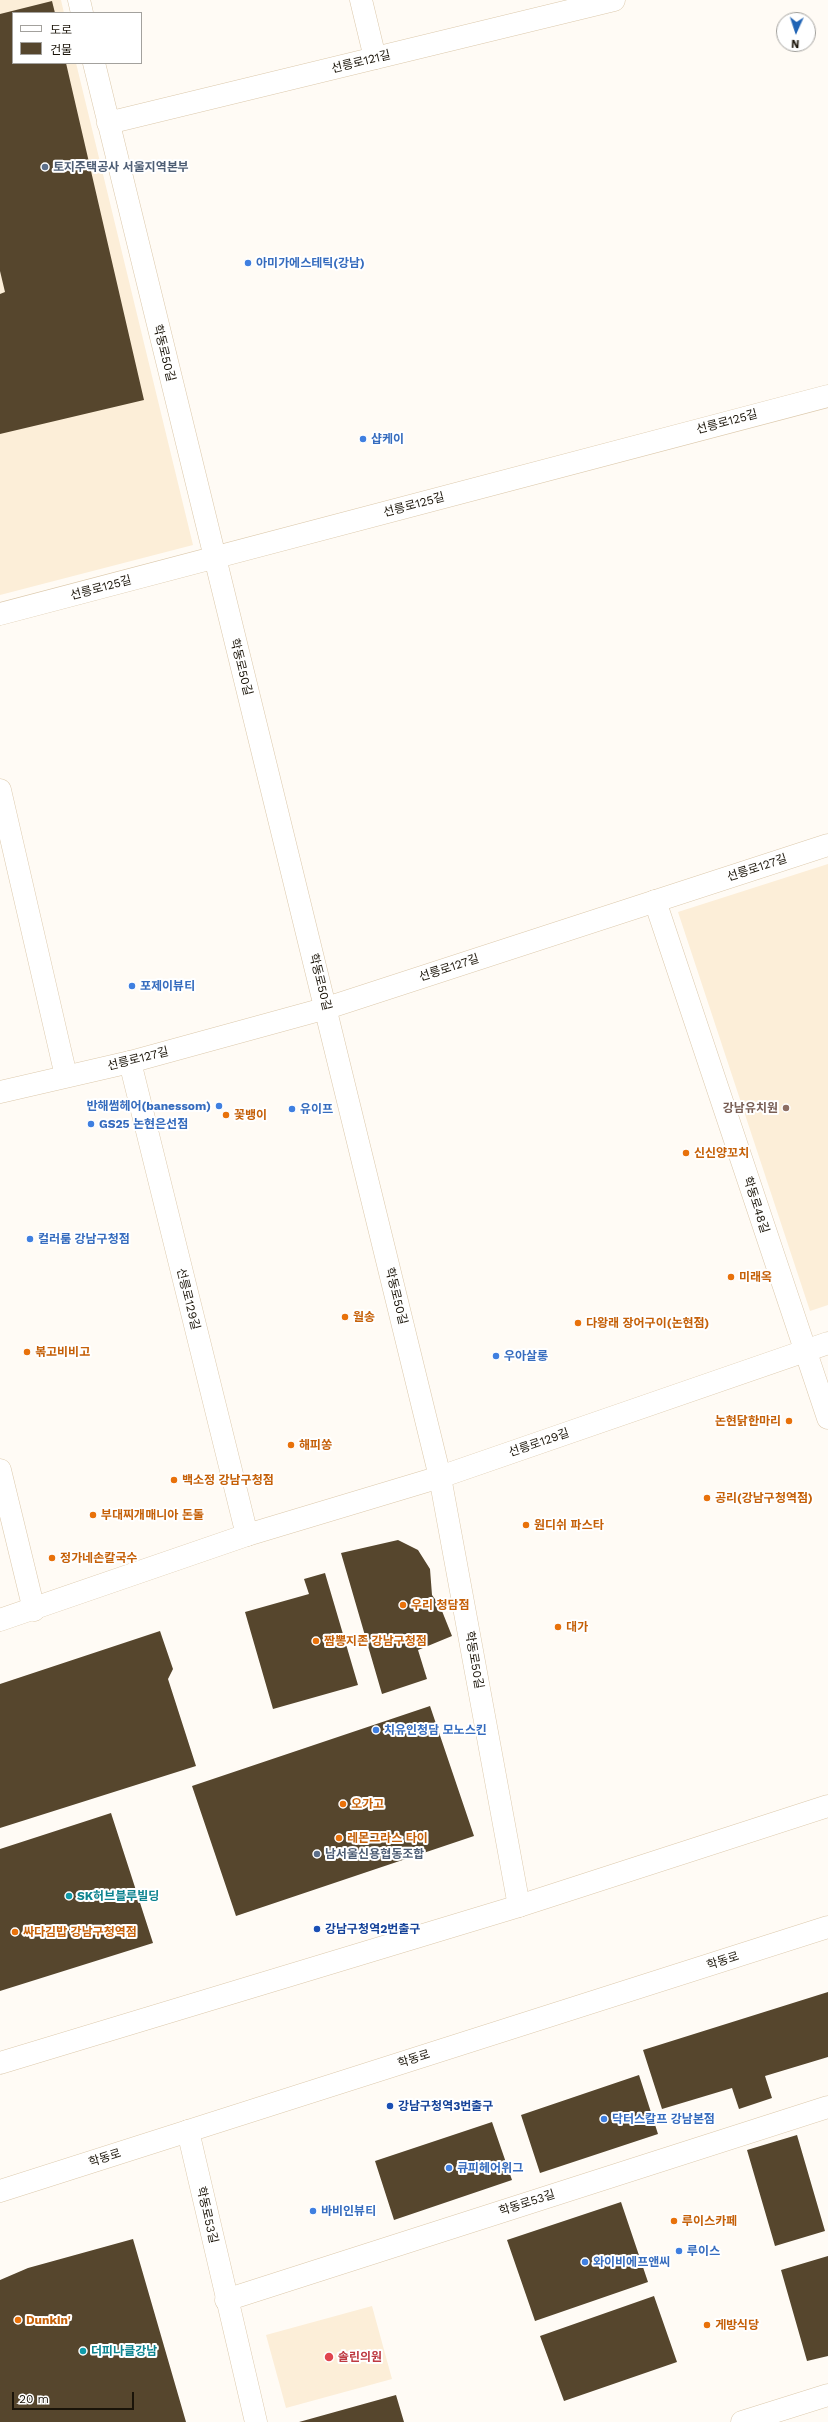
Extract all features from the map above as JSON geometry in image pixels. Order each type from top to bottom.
[{"type":"street","points":[[79,0],[82,12]]},
{"type":"street","points":[[361,0],[375,58]]},
{"type":"street","name":"선릉로121길","points":[[108,123],[614,0]]},
{"type":"street","name":"학동로50길","points":[[94,64],[440,1477],[519,1906]]},
{"type":"street","name":"선릉로125길","points":[[0,614],[828,396]]},
{"type":"street","points":[[0,790],[66,1076]]},
{"type":"street","name":"선릉로127길","points":[[0,1092],[130,1062],[326,1008],[828,844]]},
{"type":"street","name":"학동로48길","points":[[655,901],[828,1418]]},
{"type":"street","name":"선릉로129길","points":[[130,1062],[247,1535]]},
{"type":"street","name":"선릉로129길","points":[[0,1620],[34,1610],[247,1535],[440,1477],[828,1343]]},
{"type":"street","points":[[0,1470],[34,1610]]},
{"type":"street","points":[[0,2063],[519,1906],[828,1806]]},
{"type":"street","name":"학동로","points":[[0,2191],[828,1927]]},
{"type":"street","name":"학동로53길","points":[[226,2300],[828,2107]]},
{"type":"street","name":"학동로53길","points":[[188,2131],[226,2300],[256,2422]]},
{"type":"street","points":[[742,2422],[828,2395]]},
{"type":"shaded area","points":[[0,0],[61,0],[64,12],[12,12],[12,64],[76,64],[193,545],[0,595]]},
{"type":"shaded area","name":"강남유치원","points":[[828,864],[828,1305],[810,1311],[678,912]]},
{"type":"shaded area","name":"솔린의원","points":[[372,2306],[392,2379],[286,2408],[266,2335]]},
{"type":"building","name":"토지주택공사 서울지역본부","points":[[52,1],[55,12],[12,12],[12,64],[66,64],[144,400],[0,434],[0,294],[5,292],[0,271],[0,14]]},
{"type":"building","points":[[398,1540],[418,1550],[430,1569],[432,1595],[440,1606],[452,1636],[418,1650],[427,1679],[382,1694],[341,1553]]},
{"type":"building","points":[[325,1573],[358,1685],[273,1709],[245,1612],[309,1594],[304,1579]]},
{"type":"building","points":[[160,1631],[173,1669],[168,1679],[196,1766],[0,1828],[0,1684]]},
{"type":"building","points":[[430,1706],[474,1836],[236,1916],[192,1786]]},
{"type":"building","name":"SK허브블루빌딩","points":[[111,1813],[153,1943],[0,1991],[0,1849]]},
{"type":"building","points":[[828,1992],[828,2057],[765,2076],[772,2098],[739,2109],[732,2088],[662,2109],[643,2050]]},
{"type":"building","points":[[639,2075],[658,2134],[540,2173],[521,2115]]},
{"type":"building","points":[[492,2122],[512,2180],[394,2220],[375,2161]]},
{"type":"building","points":[[797,2135],[825,2231],[775,2246],[747,2150]]},
{"type":"building","points":[[621,2202],[648,2282],[535,2321],[507,2240]]},
{"type":"building","name":"더피나클강남","points":[[133,2239],[186,2422],[0,2422],[0,2280],[28,2268]]},
{"type":"building","points":[[828,2256],[828,2356],[807,2361],[781,2270]]},
{"type":"building","points":[[654,2296],[677,2362],[564,2401],[540,2336]]},
{"type":"building","points":[[396,2395],[404,2422],[299,2422]]},
{"type":"place","name":"토지주택공사 서울지역본부","points":[[45,167]]},
{"type":"place","name":"아미가에스테틱(강남)","points":[[248,263]]},
{"type":"place","name":"샵케이","points":[[363,439]]},
{"type":"place","name":"포제이뷰티","points":[[132,986]]},
{"type":"place","name":"반해썸헤어(banessom)","points":[[219,1106]]},
{"type":"place","name":"강남유치원","points":[[786,1108]]},
{"type":"place","name":"유이프","points":[[292,1109]]},
{"type":"place","name":"꽃뱅이","points":[[226,1115]]},
{"type":"place","name":"GS25 논현은선점","points":[[91,1124]]},
{"type":"place","name":"신신양꼬치","points":[[686,1153]]},
{"type":"place","name":"컬러룸 강남구청점","points":[[30,1239]]},
{"type":"place","name":"미래옥","points":[[731,1277]]},
{"type":"place","name":"월송","points":[[345,1317]]},
{"type":"place","name":"다왕래 장어구이(논현점)","points":[[578,1323]]},
{"type":"place","name":"볶고비비고","points":[[27,1352]]},
{"type":"place","name":"우아살롱","points":[[496,1356]]},
{"type":"place","name":"논현닭한마리","points":[[789,1421]]},
{"type":"place","name":"해피쏭","points":[[291,1445]]},
{"type":"place","name":"백소정 강남구청점","points":[[174,1480]]},
{"type":"place","name":"공리(강남구청역점)","points":[[707,1498]]},
{"type":"place","name":"부대찌개매니아 돈돌","points":[[93,1515]]},
{"type":"place","name":"원디쉬 파스타","points":[[526,1525]]},
{"type":"place","name":"정가네손칼국수","points":[[52,1558]]},
{"type":"place","name":"우리 청담점","points":[[403,1605]]},
{"type":"place","name":"대가","points":[[558,1627]]},
{"type":"place","name":"짬뽕지존 강남구청점","points":[[316,1641]]},
{"type":"place","name":"치유인청담 모노스킨","points":[[376,1730]]},
{"type":"place","name":"오가고","points":[[343,1804]]},
{"type":"place","name":"레몬그라스 타이","points":[[339,1838]]},
{"type":"place","name":"남서울신용협동조합","points":[[317,1854]]},
{"type":"place","name":"SK허브블루빌딩","points":[[69,1896]]},
{"type":"place","name":"강남구청역2번출구","points":[[317,1929]]},
{"type":"place","name":"싸다김밥 강남구청역점","points":[[15,1932]]},
{"type":"place","name":"강남구청역3번출구","points":[[390,2106]]},
{"type":"place","name":"닥터스칼프 강남본점","points":[[604,2119]]},
{"type":"place","name":"큐피헤어위그","points":[[449,2168]]},
{"type":"place","name":"바비인뷰티","points":[[313,2211]]},
{"type":"place","name":"루이스카페","points":[[674,2221]]},
{"type":"place","name":"루이스","points":[[679,2251]]},
{"type":"place","name":"와이비에프앤씨","points":[[585,2262]]},
{"type":"place","name":"Dunkin'","points":[[18,2320]]},
{"type":"place","name":"게방식당","points":[[707,2325]]},
{"type":"place","name":"더피나클강남","points":[[83,2351]]},
{"type":"place","name":"솔린의원","points":[[329,2357]]}]
